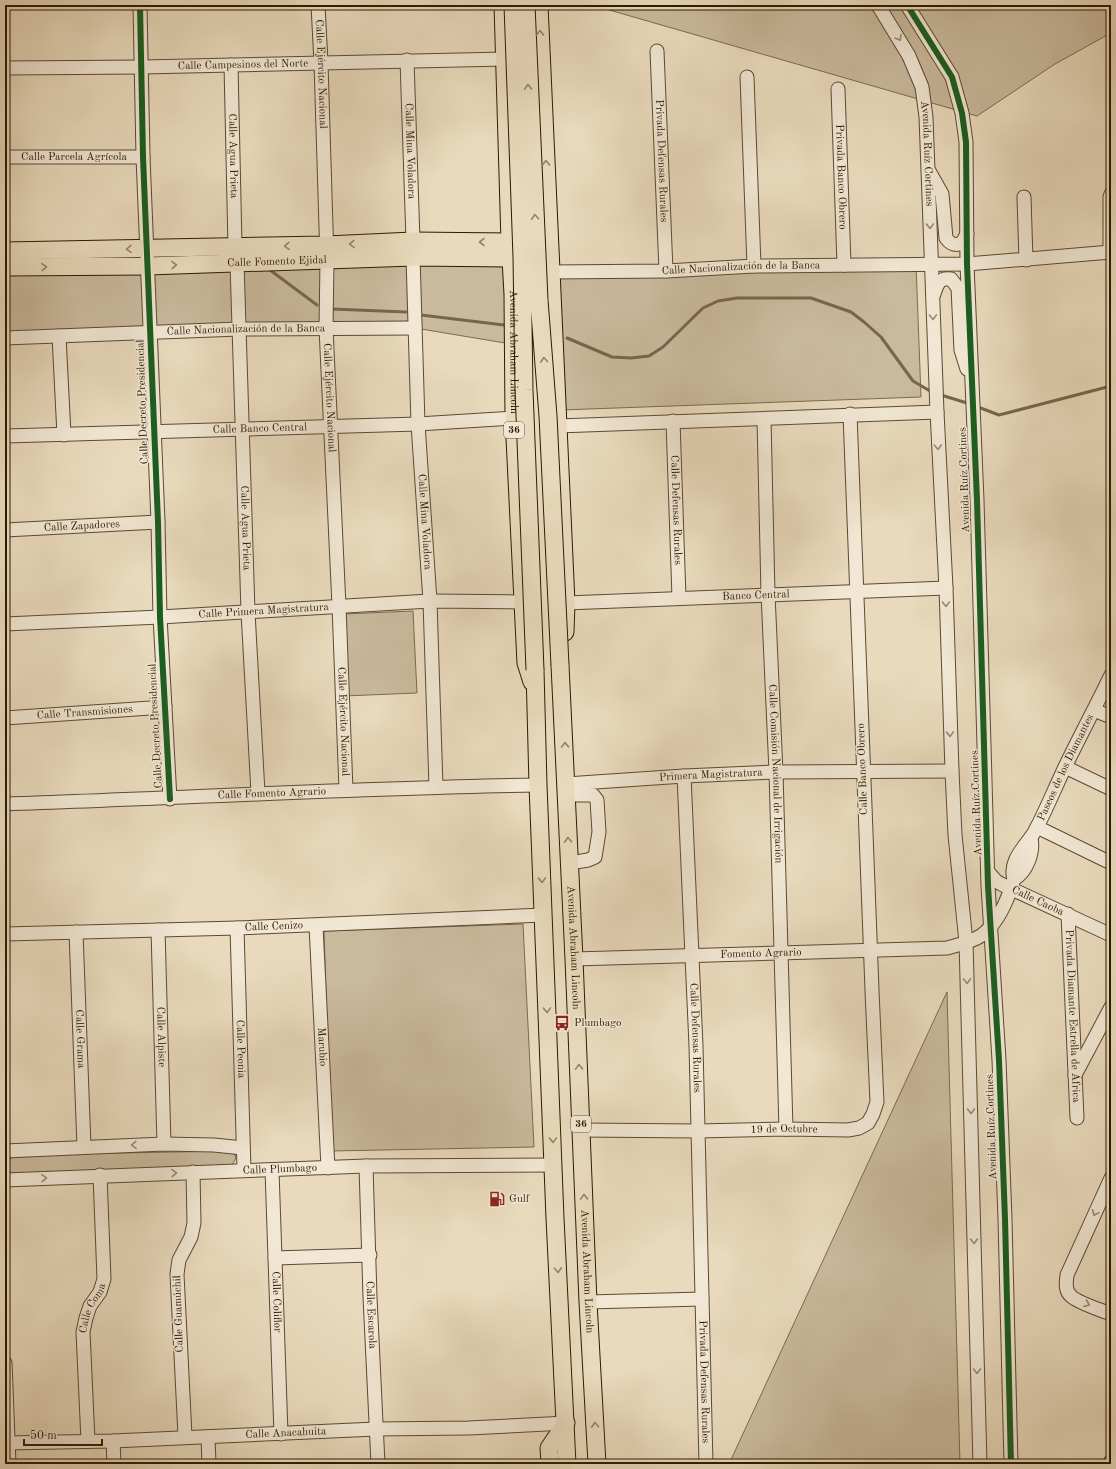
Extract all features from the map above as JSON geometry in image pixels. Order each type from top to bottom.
[{"type":"main road","name":"Avenida Abraham Lincoln","points":[[503,5],[513,294],[514,418],[522,602],[526,663],[536,698]]},
{"type":"main road","name":"36","points":[[513,5],[522,257],[524,397],[538,785],[555,1218],[568,1464]]},
{"type":"main road","name":"Avenida Abraham Lincoln","points":[[526,5],[539,300],[548,416],[562,696],[588,1302],[597,1464]]},
{"type":"main road","name":"Avenida Abraham Lincoln","points":[[539,5],[566,603],[562,696]]},
{"type":"main road","name":"Calle Fomento Ejidal","points":[[5,267],[148,257],[413,249],[511,250],[549,241]]},
{"type":"main road","name":"Calle Fomento Ejidal","points":[[511,250],[550,265]]},
{"type":"main road","name":"Calle Fomento Ejidal","points":[[5,251],[148,257]]},
{"type":"main road","points":[[513,294],[517,288],[530,282],[540,284],[552,294]]},
{"type":"main road","points":[[550,1464],[549,1448],[566,1423]]},
{"type":"street","name":"Calle Decreto Presidencial","points":[[140,5],[143,157],[158,522],[160,617],[170,799]]},
{"type":"street","name":"Calle Ejército Nacional","points":[[318,5],[326,252],[326,328],[346,790]]},
{"type":"street","name":"Avenida Ruíz Cortines","points":[[878,5],[909,56],[922,87],[926,117],[955,835],[966,942],[980,1464]]},
{"type":"street","name":"Avenida Ruíz Cortines","points":[[907,5],[952,77],[962,113],[966,142],[967,234],[989,904],[992,924],[999,1060],[1011,1464]]},
{"type":"street","name":"Privada Defensas Rurales","points":[[657,51],[666,271]]},
{"type":"street","name":"Calle Campesinos del Norte","points":[[5,68],[142,67],[504,59]]},
{"type":"street","name":"Calle Mina Voladora","points":[[407,60],[418,424],[430,601],[436,787]]},
{"type":"street","name":"Calle Agua Prieta","points":[[231,65],[241,429],[248,612],[258,793]]},
{"type":"street","points":[[747,77],[754,266]]},
{"type":"street","name":"Privada Banco Obrero","points":[[838,89],[844,264]]},
{"type":"street","name":"Calle Parcela Agrícola","points":[[5,157],[143,157]]},
{"type":"street","points":[[928,169],[942,194],[946,238],[953,245],[957,245],[962,243],[967,234]]},
{"type":"street","points":[[1110,252],[1111,194]]},
{"type":"street","points":[[1024,198],[1026,260]]},
{"type":"street","name":"Calle Nacionalización de la Banca","points":[[550,265],[666,271],[754,266],[968,264],[1110,252]]},
{"type":"street","points":[[933,298],[937,284],[940,280],[946,278],[951,279],[958,288],[961,350],[972,382]]},
{"type":"street","name":"Calle Nacionalización de la Banca","points":[[5,338],[239,329],[415,328]]},
{"type":"street","points":[[59,336],[64,435]]},
{"type":"street","points":[[558,426],[764,419],[850,414],[937,412]]},
{"type":"street","name":"Calle Banco Obrero","points":[[850,414],[858,590],[863,771],[876,1102],[873,1114],[868,1123]]},
{"type":"street","name":"Calle Banco Central","points":[[5,436],[418,424],[514,418]]},
{"type":"street","name":"Calle Comisión Nacional de Irrigación","points":[[764,419],[768,594],[776,772],[786,1128]]},
{"type":"street","name":"Calle Defensas Rurales","points":[[673,421],[679,598]]},
{"type":"street","name":"Calle Zapadores","points":[[5,530],[158,522]]},
{"type":"street","name":"Banco Central","points":[[566,603],[858,590],[946,588]]},
{"type":"street","name":"Calle Primera Magistratura","points":[[5,624],[160,617],[430,601],[522,602]]},
{"type":"street","name":"Paseos de los Diamantes","points":[[992,924],[997,918],[1013,884],[1012,873],[1022,848],[1034,833],[1111,675]]},
{"type":"street","name":"Calle Transmisiones","points":[[5,718],[165,707]]},
{"type":"street","points":[[1094,710],[1111,717]]},
{"type":"street","points":[[1065,767],[1111,789]]},
{"type":"street","name":"Primera Magistratura","points":[[566,790],[684,776],[776,772],[952,771]]},
{"type":"street","name":"Calle Defensas Rurales","points":[[684,776],[692,956],[702,1299]]},
{"type":"street","name":"Calle Fomento Agrario","points":[[5,804],[170,799],[258,793],[538,785]]},
{"type":"street","points":[[566,790],[593,795],[597,800],[599,832],[595,857],[588,860],[570,863]]},
{"type":"street","points":[[1034,833],[1111,863]]},
{"type":"street","name":"Calle Caoba","points":[[989,873],[996,881],[1013,884],[1068,914],[1111,935]]},
{"type":"street","name":"Privada Diamante Estrella de África","points":[[1068,914],[1077,1118]]},
{"type":"street","name":"Calle Cenizo","points":[[5,934],[316,926],[543,915]]},
{"type":"street","name":"Fomento Agrario","points":[[574,959],[947,948],[982,935],[992,924]]},
{"type":"street","name":"Marubio","points":[[316,926],[328,1168]]},
{"type":"street","name":"Calle Peonia","points":[[236,928],[244,1170]]},
{"type":"street","name":"Calle Alpiste","points":[[158,930],[164,1144]]},
{"type":"street","name":"Calle Grama","points":[[76,932],[84,1147]]},
{"type":"street","points":[[1075,1075],[1111,1008]]},
{"type":"street","name":"19 de Octubre","points":[[581,1130],[698,1131],[786,1128],[848,1130],[859,1128],[868,1123]]},
{"type":"street","name":"Calle Plumbago","points":[[5,1151],[164,1144],[214,1145],[243,1148]]},
{"type":"street","name":"Calle Plumbago","points":[[5,1180],[100,1175],[366,1166],[554,1165]]},
{"type":"street","name":"Calle Escarola","points":[[366,1166],[378,1464]]},
{"type":"street","name":"Calle Coliflor","points":[[272,1170],[281,1434]]},
{"type":"street","name":"Calle Guamúchil","points":[[185,1436],[177,1274],[179,1260],[191,1237],[194,1223],[193,1172]]},
{"type":"street","name":"Calle Coma","points":[[88,1441],[83,1332],[90,1306],[100,1292],[104,1279],[100,1175]]},
{"type":"street","points":[[1111,1178],[1067,1275],[1066,1283],[1066,1289],[1070,1296],[1111,1314]]},
{"type":"street","points":[[275,1258],[370,1254]]},
{"type":"street","points":[[588,1302],[702,1299]]},
{"type":"street","name":"Privada Defensas Rurales","points":[[702,1299],[706,1464]]},
{"type":"street","points":[[5,1363],[9,1464]]},
{"type":"street","name":"Calle Anacahuita","points":[[7,1443],[113,1441],[185,1436],[208,1437],[376,1429],[469,1428],[566,1423]]},
{"type":"street","points":[[208,1437],[209,1464]]},
{"type":"street","points":[[113,1441],[114,1464]]},
{"type":"shaded area","points":[[592,5],[1111,5],[1111,33],[1055,64],[977,116]]},
{"type":"shaded area","points":[[511,258],[505,343],[415,328],[5,338],[5,267]]},
{"type":"shaded area","points":[[916,264],[921,397],[561,410],[553,276]]},
{"type":"shaded area","points":[[413,611],[417,693],[344,696],[344,614]]},
{"type":"shaded area","points":[[523,924],[534,1147],[331,1151],[324,931]]},
{"type":"shaded area","points":[[947,992],[960,1464],[729,1464]]},
{"type":"shaded area","points":[[229,1151],[235,1155],[236,1158],[231,1167],[13,1175],[8,1167],[9,1160],[14,1155]]},
{"type":"waterway","points":[[270,270],[317,305]]},
{"type":"waterway","points":[[567,338],[612,357],[631,358],[649,356],[663,347],[703,308],[718,301],[737,298],[811,298],[851,312],[864,322],[881,337],[913,381],[930,391]]},
{"type":"waterway","points":[[332,309],[406,312]]},
{"type":"waterway","points":[[421,315],[504,325]]},
{"type":"waterway","points":[[978,407],[999,415],[1111,386]]},
{"type":"waterway","points":[[941,395],[967,403]]},
{"type":"cycle path","points":[[140,5],[143,157],[158,522],[160,617],[170,799]]},
{"type":"cycle path","points":[[907,5],[952,77],[962,113],[966,142],[967,264],[977,500],[988,886],[999,1060],[1005,1219],[1011,1464]]},
{"type":"place","name":"Plumbago","points":[[562,1023]]},
{"type":"place","name":"Gulf","points":[[497,1199]]}]
